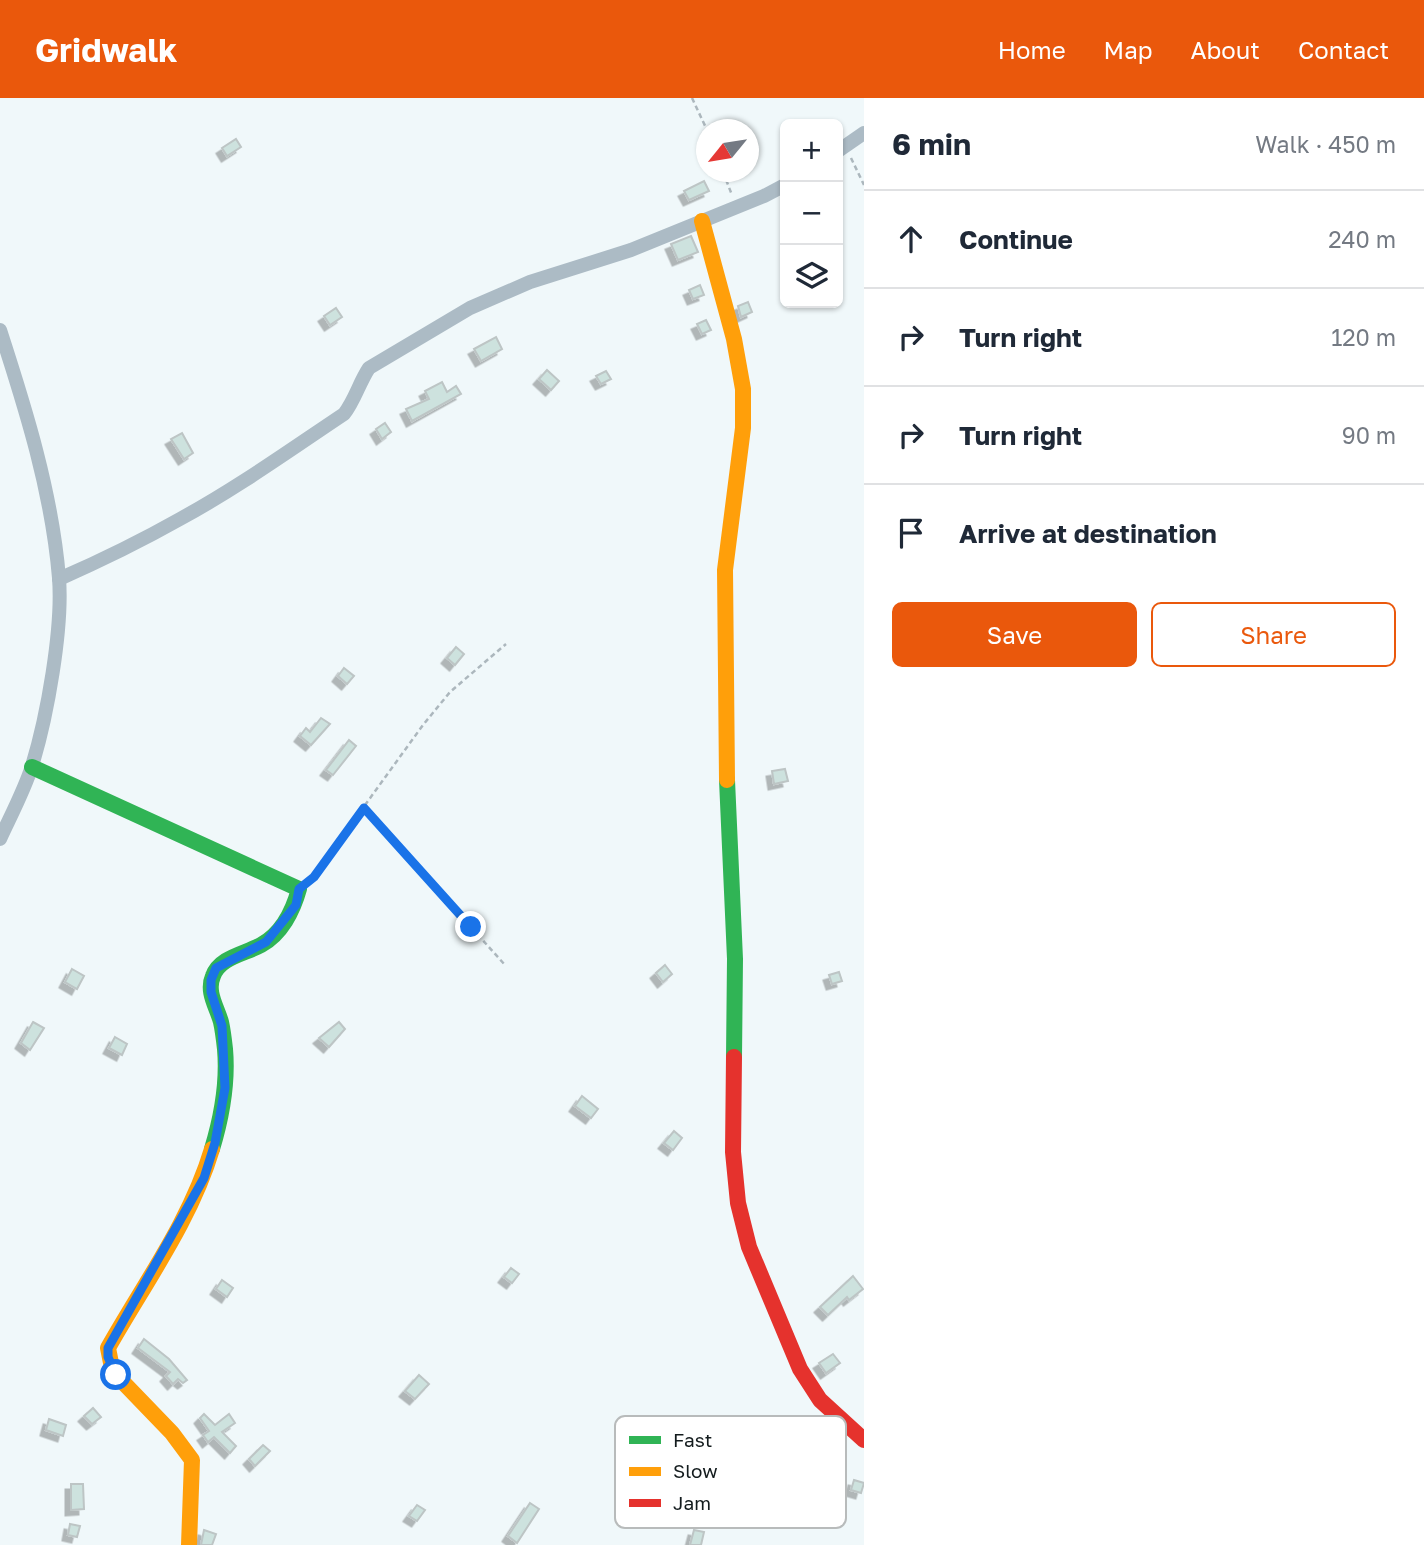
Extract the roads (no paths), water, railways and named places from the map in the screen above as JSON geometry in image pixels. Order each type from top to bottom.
[{"type":"street","points":[[843,147],[864,133]]},
{"type":"street","points":[[59,579],[124,550],[247,479],[344,414],[351,406],[361,379],[369,368],[470,308],[530,282],[595,263],[736,208],[780,187]]},
{"type":"street","points":[[702,221],[734,339],[743,389],[743,428],[725,570],[724,634],[735,959],[733,1152],[738,1203],[749,1247],[800,1369],[820,1399],[838,1416]]},
{"type":"street","points":[[0,330],[34,438],[59,579],[57,633],[52,668],[32,767],[0,839]]},
{"type":"street","points":[[32,767],[299,889],[296,905],[266,942],[226,961],[216,968],[211,980],[211,992],[222,1026],[225,1088],[215,1143],[204,1178],[108,1348],[108,1357],[116,1375],[166,1427],[192,1460],[189,1545]]},
{"type":"street","points":[[846,1423],[864,1440]]}]
